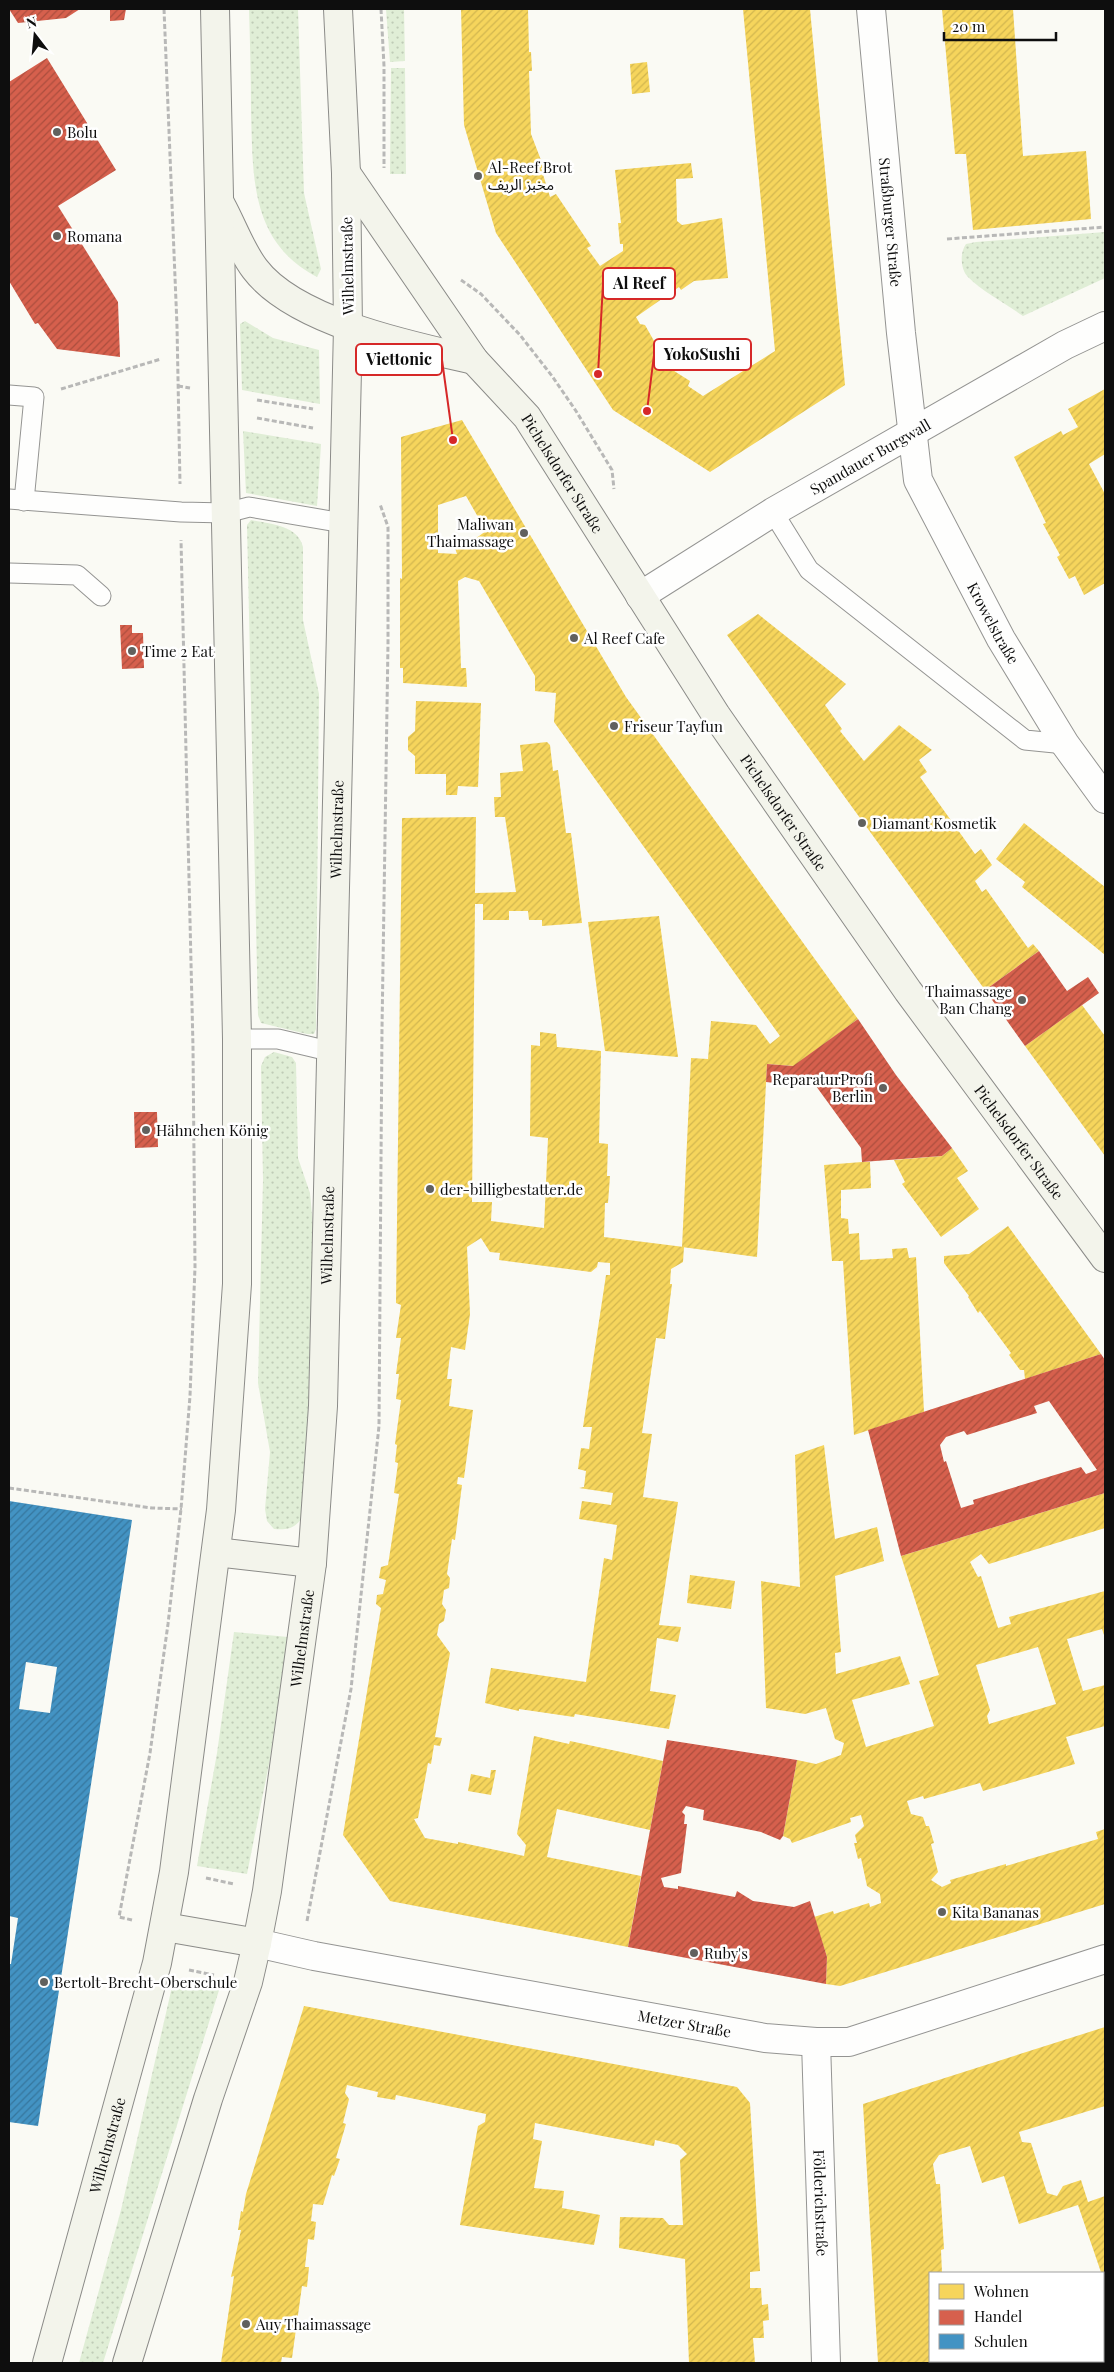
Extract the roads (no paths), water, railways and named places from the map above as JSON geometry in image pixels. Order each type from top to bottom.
[{"type":"main road","name":"Wilhelmstraße","points":[[47,2363],[158,1963],[176,1857],[221,1510],[237,1284],[237,1039],[215,9]]},
{"type":"main road","name":"Wilhelmstraße","points":[[127,2363],[208,2099],[248,1982],[266,1891],[312,1563],[323,1406],[333,1052],[348,327],[346,173],[338,9]]},
{"type":"main road","name":"Pichelsdorfer Straße","points":[[346,173],[474,360],[527,417],[716,715],[908,991],[1105,1258]]},
{"type":"main road","points":[[218,199],[255,269],[281,293],[348,327],[404,344],[474,360]]},
{"type":"main road","points":[[216,1552],[312,1563]]},
{"type":"main road","points":[[165,1927],[257,1943]]},
{"type":"street","name":"Straßburger Straße","points":[[871,9],[911,434]]},
{"type":"street","name":"Spandauer Burgwall","points":[[640,596],[772,512],[1065,345],[1105,326]]},
{"type":"street","name":"Krowelstraße","points":[[911,434],[918,480],[993,625],[1065,744],[1105,799]]},
{"type":"street","name":"Metzer Straße","points":[[257,1943],[314,1956],[765,2038],[816,2042],[849,2042],[1105,1959]]},
{"type":"street","name":"Földerichstraße","points":[[816,2042],[826,2363]]},
{"type":"lane","points":[[9,395],[34,397],[17,500],[181,512],[226,513],[249,507],[343,523]]},
{"type":"lane","points":[[772,512],[809,570],[1026,740],[1065,744]]},
{"type":"lane","points":[[9,574],[77,575],[101,596]]},
{"type":"lane","points":[[237,1039],[278,1039],[333,1052]]},
{"type":"place","name":"Bolu","points":[[57,132]]},
{"type":"place","name":"Al-Reef Brot مخبز الريف","points":[[478,176]]},
{"type":"place","name":"Romana","points":[[57,236]]},
{"type":"place","name":"Al Reef","points":[[598,374]]},
{"type":"place","name":"YokoSushi","points":[[647,411]]},
{"type":"place","name":"Viettonic","points":[[453,440]]},
{"type":"place","name":"Maliwan Thaimassage","points":[[524,533]]},
{"type":"place","name":"Al Reef Cafe","points":[[574,638]]},
{"type":"place","name":"Time 2 Eat","points":[[132,651]]},
{"type":"place","name":"Friseur Tayfun","points":[[614,726]]},
{"type":"place","name":"Diamant Kosmetik","points":[[862,823]]},
{"type":"place","name":"Thaimassage Ban Chang","points":[[1022,1000]]},
{"type":"place","name":"ReparaturProfi Berlin","points":[[883,1088]]},
{"type":"place","name":"Hähnchen König","points":[[146,1130]]},
{"type":"place","name":"der-billigbestatter.de","points":[[430,1189]]},
{"type":"place","name":"Kita Bananas","points":[[942,1912]]},
{"type":"place","name":"Ruby's","points":[[694,1953]]},
{"type":"place","name":"Bertolt-Brecht-Oberschule","points":[[44,1982]]},
{"type":"place","name":"Auy Thaimassage","points":[[246,2324]]}]
